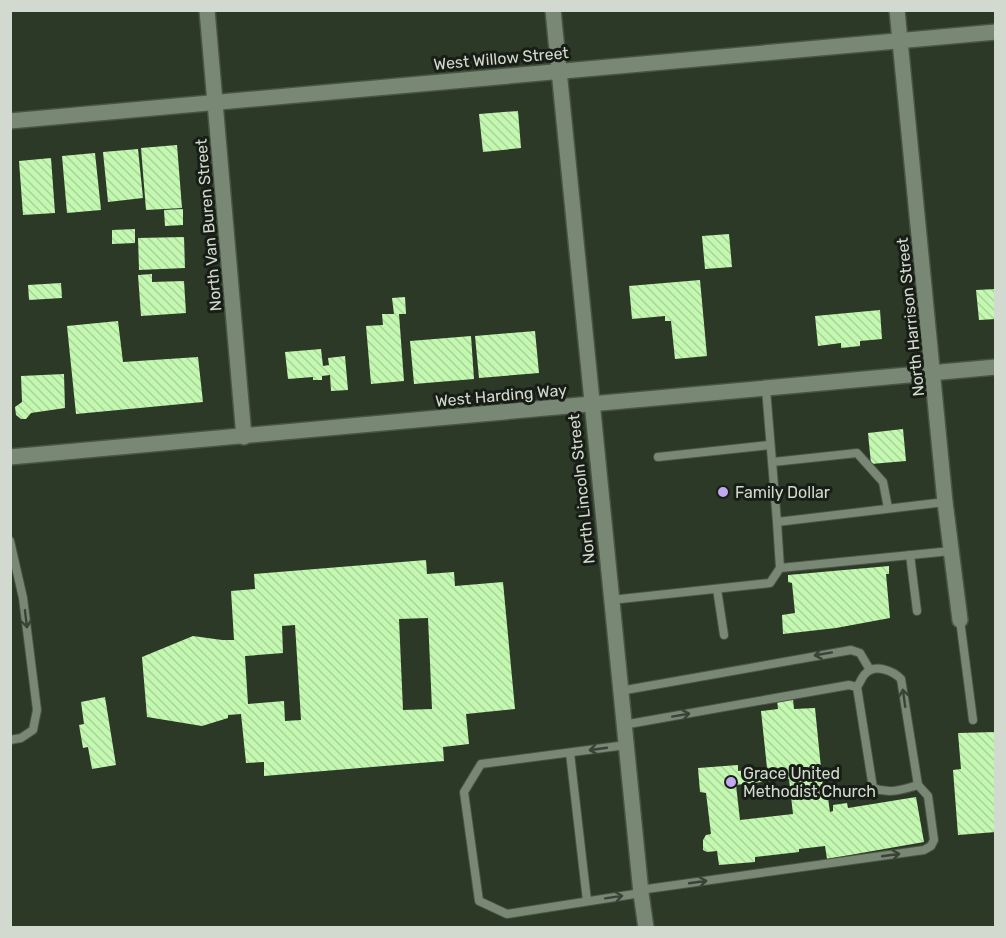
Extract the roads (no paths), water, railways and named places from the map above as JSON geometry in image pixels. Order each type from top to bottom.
[{"type":"street","name":"North Van Buren Street","points":[[207,10],[244,437]]},
{"type":"street","name":"North Lincoln Street","points":[[552,10],[640,891],[646,927]]},
{"type":"street","name":"North Harrison Street","points":[[897,10],[945,502],[960,620]]},
{"type":"street","name":"West Willow Street","points":[[10,121],[996,32]]},
{"type":"street","name":"West Harding Way","points":[[10,457],[996,367]]},
{"type":"lane","points":[[611,600],[770,584],[780,568],[766,389]]},
{"type":"lane","points":[[658,457],[770,444]]},
{"type":"lane","points":[[773,462],[857,453],[883,482],[888,508]]},
{"type":"lane","points":[[777,522],[945,502]]},
{"type":"lane","points":[[10,541],[23,598],[37,710],[33,730],[21,738],[10,740]]},
{"type":"lane","points":[[780,568],[951,551]]},
{"type":"lane","points":[[910,555],[916,611]]},
{"type":"lane","points":[[717,589],[724,635]]},
{"type":"lane","points":[[960,620],[973,720]]},
{"type":"lane","points":[[620,690],[851,650],[860,653],[870,670]]},
{"type":"lane","points":[[626,746],[482,764],[464,792],[479,901],[507,914],[640,891],[924,850],[931,846],[934,840],[928,796],[918,785],[901,679],[893,671],[870,670],[864,674],[858,687],[873,788],[898,792],[918,785]]},
{"type":"lane","points":[[623,725],[849,685],[858,687]]},
{"type":"lane","points":[[570,753],[587,901]]},
{"type":"place","name":"Family Dollar","points":[[723,492]]},
{"type":"place","name":"Grace United Methodist Church","points":[[731,782]]}]
